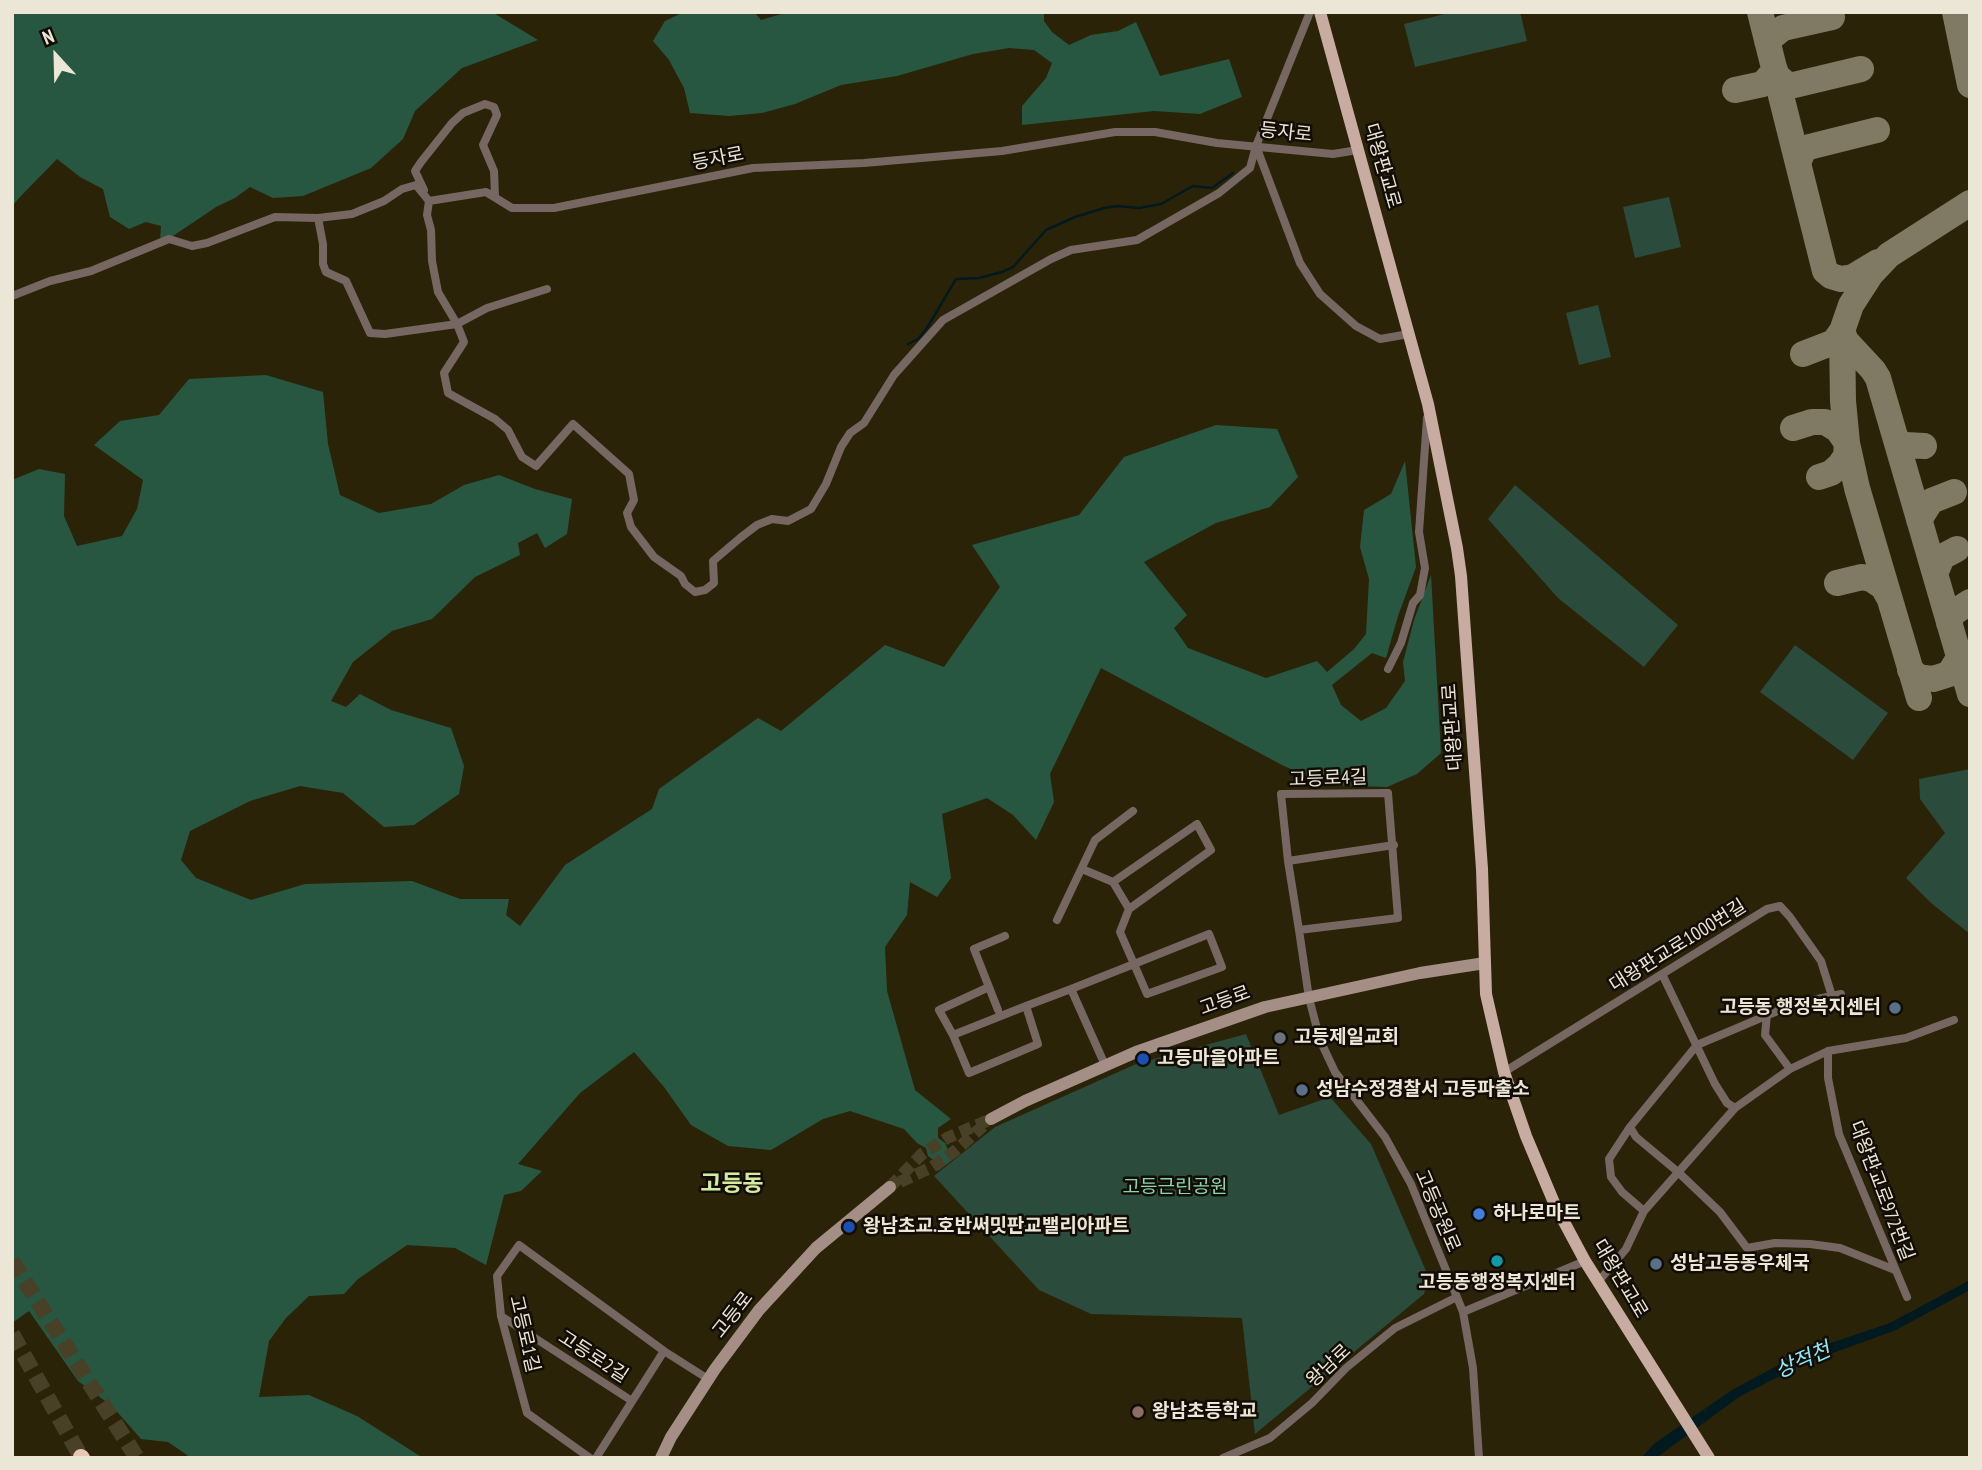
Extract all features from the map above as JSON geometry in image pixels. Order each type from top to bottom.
[{"type":"main road","name":"대왕판교로","points":[[1320,12],[1428,404],[1461,576],[1481,857],[1486,994],[1504,1072],[1526,1136],[1555,1205],[1585,1261],[1709,1458]]},
{"type":"street","points":[[495,196],[494,171],[483,145],[497,115],[494,107],[485,104],[463,113],[452,123],[415,171],[429,201],[427,215],[438,292],[464,342],[444,373],[448,393],[495,419],[508,430],[522,457],[536,466],[573,424],[629,474],[635,500],[627,513],[631,527],[654,557],[681,576],[685,584],[695,592],[705,590],[714,583],[713,561],[740,538],[772,519],[788,521],[811,509],[850,433],[864,423],[894,375],[943,320],[1071,250],[1136,240],[1153,232],[1232,183],[1250,167],[1310,12]]},
{"type":"street","name":"등자로","points":[[429,201],[486,192],[512,208],[554,208],[753,168],[864,163],[1002,151],[1115,132],[1155,132],[1217,143],[1333,154],[1358,150]]},
{"type":"street","points":[[1256,146],[1300,263],[1320,294],[1356,326],[1380,339],[1409,334]]},
{"type":"street","points":[[12,296],[50,281],[78,276],[169,239],[192,246],[207,243],[275,217],[318,218],[352,214],[384,201],[402,188],[416,185],[429,201]]},
{"type":"street","points":[[318,218],[326,272],[346,281],[370,333],[385,334],[457,324],[487,308],[547,289]]},
{"type":"street","points":[[1388,669],[1401,643],[1413,603],[1420,595],[1425,568],[1419,532],[1428,404]]},
{"type":"street","name":"고등로4길","points":[[1298,930],[1398,918],[1388,793],[1281,794],[1287,861],[1298,930],[1310,998]]},
{"type":"street","points":[[1057,920],[1096,840],[1133,811]]},
{"type":"street","points":[[953,1035],[1134,964],[1209,934],[1222,967],[1147,995],[1134,964],[1120,932],[1129,909],[1211,850],[1196,824],[1114,882]]},
{"type":"street","points":[[1287,861],[1394,845]]},
{"type":"street","points":[[1082,869],[1114,882],[1129,909]]},
{"type":"street","name":"대왕판교로1000번길","points":[[1504,1072],[1767,909],[1780,906],[1821,961],[1836,995],[1794,1004],[1767,1014]]},
{"type":"street","points":[[998,1010],[974,949],[1005,936]]},
{"type":"street","name":"고등로","points":[[991,1119],[1136,1052],[1265,1007],[1420,973],[1485,963]]},
{"type":"street","points":[[1662,974],[1715,1084],[1727,1103],[1735,1108]]},
{"type":"street","points":[[989,987],[939,1010],[969,1073],[1038,1044],[1026,1006]]},
{"type":"street","points":[[1070,989],[1105,1065]]},
{"type":"street","name":"고등공원로","points":[[1310,998],[1320,1040],[1335,1072],[1385,1137],[1411,1184],[1463,1312],[1473,1368],[1479,1458]]},
{"type":"street","points":[[1644,1211],[1622,1192],[1611,1177],[1609,1159],[1630,1127],[1697,1045],[1767,1014],[1765,1035],[1790,1069]]},
{"type":"street","points":[[1598,1282],[1626,1249],[1644,1211],[1735,1108],[1790,1069],[1828,1051],[1906,1038],[1954,1020]]},
{"type":"street","name":"대왕판교로972번길","points":[[1828,1051],[1828,1077],[1839,1134],[1907,1297]]},
{"type":"street","points":[[1630,1127],[1636,1137],[1720,1212],[1746,1248],[1775,1243],[1828,1246],[1840,1248],[1895,1270]]},
{"type":"street","name":"고등로","points":[[661,1458],[671,1437],[708,1380],[759,1310],[816,1248],[890,1187]]},
{"type":"street","name":"고등로1길","points":[[590,1458],[527,1413],[501,1316],[497,1276],[519,1245],[708,1380]]},
{"type":"street","points":[[1463,1312],[1585,1261]]},
{"type":"street","name":"왕남로","points":[[1223,1458],[1270,1437],[1395,1328],[1457,1297]]},
{"type":"street","name":"고등로2길","points":[[501,1316],[632,1401]]},
{"type":"street","points":[[596,1458],[664,1351]]},
{"type":"green space","points":[[12,12],[492,12],[538,40],[462,68],[415,111],[403,139],[371,168],[303,196],[273,198],[250,187],[160,242],[161,226],[146,222],[129,229],[110,217],[103,189],[80,177],[57,159],[12,207]]},
{"type":"green space","points":[[684,12],[754,12],[761,20],[788,12],[1044,12],[1044,21],[1052,32],[1069,45],[1091,35],[1118,31],[1136,22],[1160,76],[1229,59],[1242,97],[1200,114],[1154,111],[1022,125],[1022,106],[1046,78],[1052,63],[1034,50],[1009,48],[973,54],[897,76],[841,85],[795,104],[762,113],[729,116],[690,113],[684,88],[669,60],[653,41],[665,21]]},
{"type":"green space","points":[[1453,12],[1520,12],[1527,41],[1415,67],[1404,24]]},
{"type":"green space","points":[[1669,197],[1681,247],[1635,258],[1623,207]]},
{"type":"green space","points":[[1598,305],[1611,357],[1579,365],[1566,313]]},
{"type":"green space","points":[[266,375],[323,392],[328,444],[340,495],[379,513],[431,504],[464,485],[499,475],[572,499],[567,534],[545,548],[537,533],[518,543],[520,555],[475,577],[432,619],[392,631],[353,662],[331,701],[346,707],[360,694],[391,710],[451,728],[464,766],[459,794],[414,825],[384,827],[343,793],[300,786],[250,801],[190,831],[181,860],[196,878],[251,900],[305,884],[412,881],[460,899],[509,899],[506,915],[520,926],[565,865],[652,809],[659,789],[758,718],[781,731],[885,645],[944,667],[1000,587],[972,545],[1079,515],[1124,457],[1216,425],[1277,429],[1298,477],[1270,507],[1216,523],[1144,562],[1187,615],[1174,628],[1188,648],[1266,678],[1317,661],[1327,672],[1354,649],[1366,634],[1369,579],[1360,547],[1364,510],[1391,494],[1405,461],[1416,567],[1386,658],[1372,653],[1332,685],[1341,705],[1361,721],[1386,708],[1405,681],[1403,662],[1414,620],[1431,575],[1441,753],[1417,774],[1387,787],[1326,785],[1282,765],[1101,668],[1050,774],[1054,802],[1036,840],[1013,815],[987,798],[942,814],[951,878],[937,897],[910,882],[907,915],[885,947],[887,991],[915,1090],[951,1119],[938,1128],[938,1138],[955,1158],[938,1171],[926,1148],[904,1129],[850,1111],[823,1119],[771,1150],[728,1146],[691,1125],[664,1087],[634,1052],[580,1093],[518,1164],[542,1171],[521,1191],[504,1195],[486,1265],[455,1248],[407,1245],[358,1279],[344,1294],[309,1296],[286,1318],[269,1341],[259,1397],[309,1395],[357,1416],[423,1458],[187,1458],[187,1455],[168,1442],[141,1439],[112,1406],[78,1381],[29,1311],[12,1323],[12,480],[39,469],[65,474],[64,516],[77,546],[122,536],[137,509],[143,480],[94,445],[120,421],[159,415],[189,379]]},
{"type":"green space","points":[[1515,485],[1678,625],[1644,667],[1558,598],[1488,519]]},
{"type":"green space","points":[[1795,645],[1888,713],[1853,760],[1760,692]]},
{"type":"green space","points":[[1970,769],[1970,934],[1931,903],[1906,878],[1945,833],[1920,799],[1919,779]]},
{"type":"green space","name":"고등근린공원","points":[[1246,1034],[1279,1115],[1330,1097],[1371,1144],[1429,1278],[1424,1294],[1255,1434],[1242,1318],[1091,1314],[1039,1290],[934,1176],[995,1127],[1136,1064]]},
{"type":"water","name":"상적천","points":[[1970,1280],[1970,1290],[1896,1330],[1803,1364],[1739,1397],[1656,1458],[1641,1458],[1655,1443],[1732,1390],[1801,1353],[1890,1323]]},
{"type":"waterway","points":[[908,344],[918,339],[927,328],[956,279],[979,278],[1013,267],[1046,230],[1104,208],[1139,208],[1161,204],[1193,186],[1212,188],[1233,173]]},
{"type":"taxiway","points":[[1760,12],[1825,271],[1841,279],[1853,277],[1878,262]]},
{"type":"taxiway","points":[[1955,12],[1970,85]]},
{"type":"taxiway","points":[[1767,41],[1783,28],[1832,17]]},
{"type":"taxiway","points":[[1776,75],[1786,84],[1794,85],[1861,69]]},
{"type":"taxiway","points":[[1735,90],[1763,84],[1775,70]]},
{"type":"taxiway","points":[[1798,163],[1803,151],[1809,147],[1877,130]]},
{"type":"taxiway","points":[[1919,698],[1857,488],[1847,443],[1843,401],[1842,331],[1851,305],[1871,274],[1889,255],[1970,203]]},
{"type":"taxiway","points":[[1842,331],[1846,341],[1878,378],[1970,694]]},
{"type":"taxiway","points":[[1803,354],[1834,342],[1842,331]]},
{"type":"taxiway","points":[[1793,428],[1812,422],[1825,422],[1838,430],[1847,443],[1846,456],[1840,465],[1831,473],[1819,477]]},
{"type":"taxiway","points":[[1896,440],[1905,445],[1924,446]]},
{"type":"taxiway","points":[[1919,520],[1931,501],[1954,492]]},
{"type":"taxiway","points":[[1935,574],[1942,557],[1957,549]]},
{"type":"taxiway","points":[[1837,583],[1862,577],[1871,579],[1883,587],[1888,596]]},
{"type":"taxiway","points":[[1949,623],[1953,613],[1970,602]]},
{"type":"taxiway","points":[[1910,670],[1919,677],[1933,679],[1949,674],[1959,658]]},
{"type":"tunnel","points":[[890,1187],[922,1154],[947,1138],[991,1119]]},
{"type":"tunnel","points":[[900,1182],[932,1167],[983,1126]]},
{"type":"tunnel","points":[[12,1261],[137,1458]]},
{"type":"tunnel","points":[[12,1334],[81,1457]]},
{"type":"place","name":"고등동 행정복지센터","points":[[1895,1008]]},
{"type":"place","name":"고등제일교회","points":[[1280,1038]]},
{"type":"place","name":"고등마을아파트","points":[[1143,1059]]},
{"type":"place","name":"성남수정경찰서 고등파출소","points":[[1302,1090]]},
{"type":"place","name":"하나로마트","points":[[1479,1214]]},
{"type":"place","name":"왕남초교.호반써밋판교밸리아파트","points":[[849,1227]]},
{"type":"place","name":"고등동행정복지센터","points":[[1497,1261]]},
{"type":"place","name":"성남고등동우체국","points":[[1656,1264]]},
{"type":"place","name":"왕남초등학교","points":[[1138,1412]]},
{"type":"district","name":"고등동","points":[[732,1184]]}]
